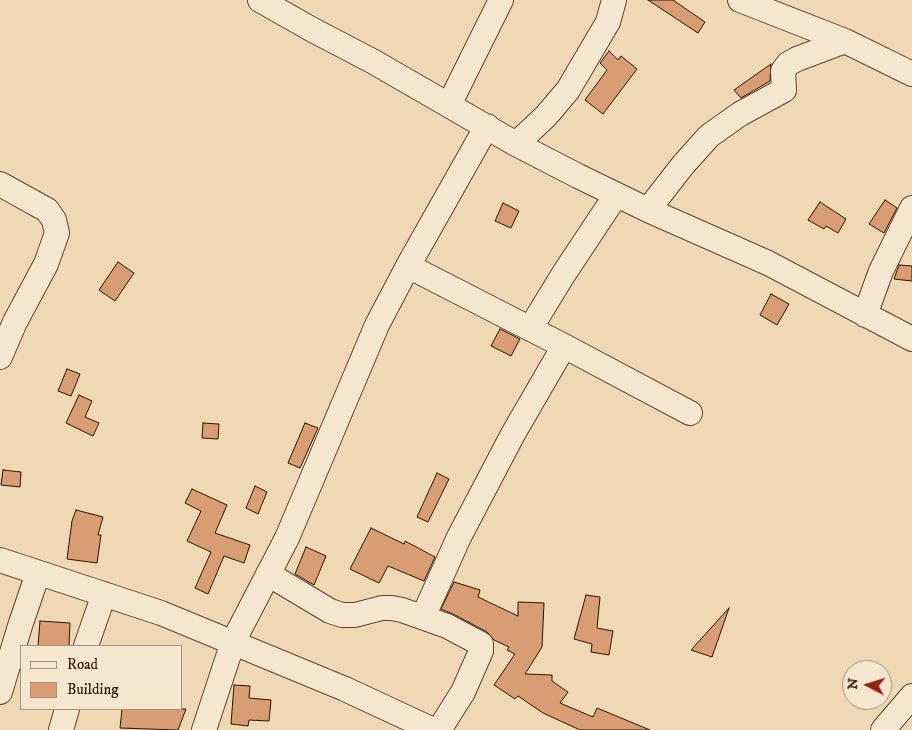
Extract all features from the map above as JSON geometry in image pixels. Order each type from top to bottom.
[{"type":"street","points":[[260,0],[449,104],[516,144],[616,195],[768,263],[912,339]]},
{"type":"street","points":[[449,104],[501,0]]},
{"type":"street","points":[[516,144],[546,116],[568,90],[611,11],[627,0]]},
{"type":"street","points":[[740,0],[845,41],[912,74]]},
{"type":"street","points":[[648,210],[682,165],[709,136],[740,114],[784,90],[783,71],[788,64],[845,41]]},
{"type":"street","points":[[204,730],[233,642],[287,538],[310,488],[344,400],[377,325],[487,126]]},
{"type":"street","points":[[0,184],[48,210],[54,220],[57,232],[46,264],[15,322],[0,357]]},
{"type":"street","points":[[530,329],[616,195]]},
{"type":"street","points":[[865,315],[881,271],[912,208]]},
{"type":"street","points":[[408,266],[690,413]]},
{"type":"street","points":[[423,617],[459,537],[513,434],[564,346]]},
{"type":"street","points":[[0,560],[161,612],[345,689],[433,730]]},
{"type":"street","points":[[0,692],[38,572]]},
{"type":"street","points":[[268,574],[330,611],[342,615],[355,615],[392,608],[448,626],[481,644],[481,650],[463,692],[439,730]]},
{"type":"street","points":[[86,645],[104,594]]},
{"type":"street","points":[[883,730],[912,696]]},
{"type":"street","points":[[61,730],[67,710]]},
{"type":"building","points":[[648,0],[673,0],[705,22],[698,33]]},
{"type":"building","points":[[609,51],[618,60],[621,56],[637,69],[603,114],[585,100],[607,70],[600,63]]},
{"type":"building","points":[[771,64],[770,81],[741,98],[734,90]]},
{"type":"building","points":[[885,200],[897,208],[884,233],[869,224]]},
{"type":"building","points":[[820,202],[846,219],[838,233],[826,226],[824,229],[808,220]]},
{"type":"building","points":[[503,203],[519,211],[511,228],[495,221]]},
{"type":"building","points":[[118,262],[134,273],[115,301],[99,290]]},
{"type":"building","points":[[899,265],[912,266],[912,281],[894,279]]},
{"type":"building","points":[[771,294],[789,304],[777,325],[760,315]]},
{"type":"building","points":[[500,329],[520,339],[511,356],[491,346]]},
{"type":"building","points":[[67,369],[80,374],[71,396],[58,391]]},
{"type":"building","points":[[79,395],[92,401],[85,417],[99,423],[93,436],[66,423]]},
{"type":"building","points":[[203,423],[219,424],[218,439],[202,438]]},
{"type":"building","points":[[305,423],[318,428],[300,468],[288,463]]},
{"type":"building","points":[[3,470],[21,472],[20,487],[1,485]]},
{"type":"building","points":[[437,473],[449,479],[428,522],[417,517]]},
{"type":"building","points":[[255,486],[267,492],[258,514],[246,508]]},
{"type":"building","points":[[192,489],[227,505],[215,533],[250,545],[244,563],[224,556],[208,594],[195,588],[211,552],[187,541],[201,511],[185,503]]},
{"type":"building","points":[[76,510],[103,517],[98,535],[101,535],[97,563],[67,559],[72,521]]},
{"type":"building","points":[[371,528],[404,544],[405,541],[435,557],[424,581],[388,566],[379,583],[350,569]]},
{"type":"building","points":[[306,547],[326,556],[314,585],[295,574]]},
{"type":"building","points":[[454,582],[480,590],[478,597],[518,616],[518,602],[544,603],[542,647],[525,674],[552,675],[552,681],[568,692],[560,703],[593,717],[597,708],[650,730],[580,730],[543,713],[518,696],[515,699],[494,685],[515,654],[507,650],[509,647],[494,640],[487,632],[441,609]]},
{"type":"building","points":[[586,595],[600,597],[597,628],[613,631],[609,655],[591,652],[592,644],[574,639]]},
{"type":"building","points":[[729,608],[712,657],[691,650]]},
{"type":"building","points":[[40,621],[70,623],[69,645],[38,645]]},
{"type":"building","points":[[234,685],[250,686],[249,698],[271,700],[269,721],[249,720],[248,726],[231,724]]},
{"type":"building","points":[[186,709],[178,730],[120,728],[122,710]]}]
